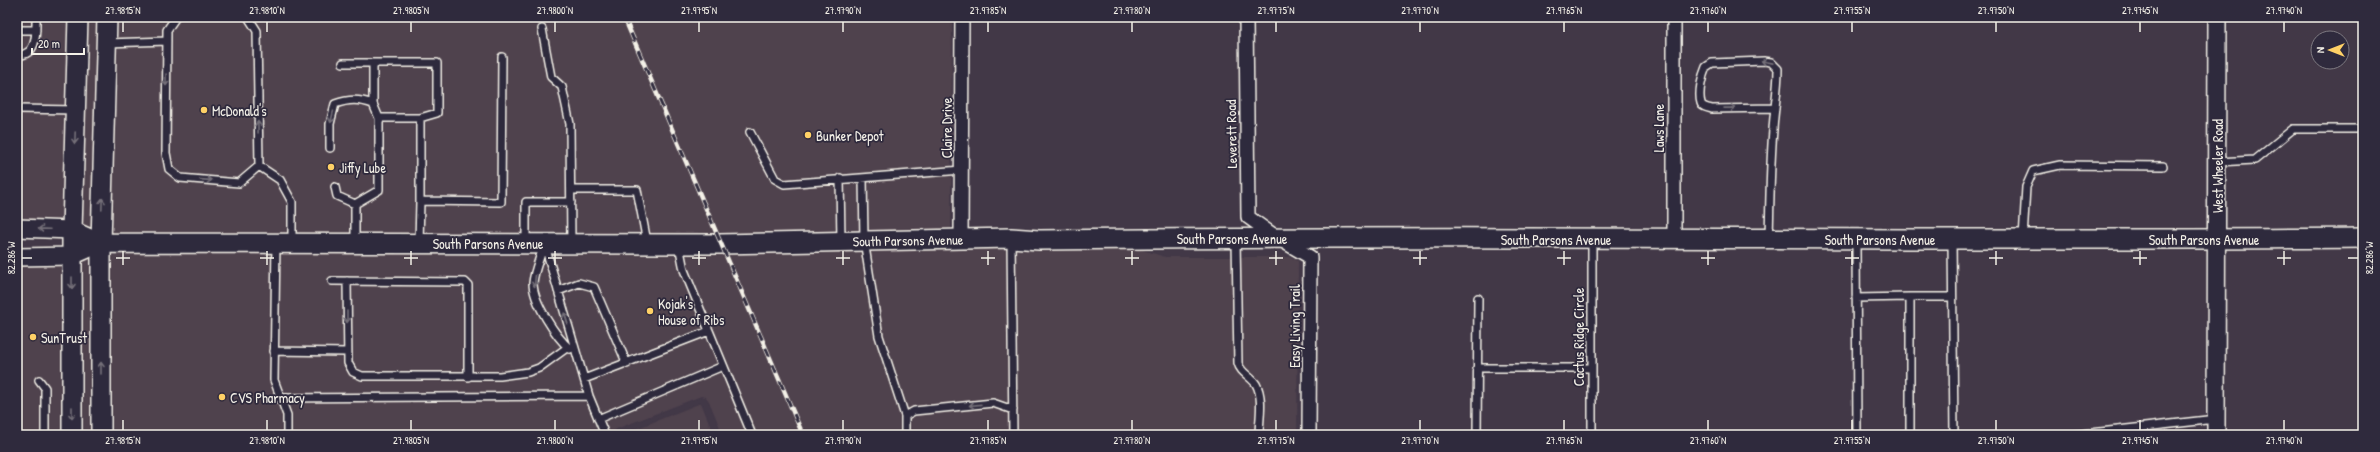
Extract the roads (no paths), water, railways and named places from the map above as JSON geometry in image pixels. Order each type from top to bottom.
[{"type":"main road","points":[[72,435],[72,230],[78,17]]},
{"type":"main road","points":[[101,435],[101,243],[107,17]]},
{"type":"main road","name":"South Parsons Avenue","points":[[101,243],[679,244],[1011,238],[1039,240],[1236,237],[1592,239],[2363,238]]},
{"type":"street","name":"Claire Drive","points":[[961,240],[962,17]]},
{"type":"street","name":"Leverett Road","points":[[1246,17],[1248,217],[1276,237]]},
{"type":"street","name":"Laws Lane","points":[[1674,17],[1674,239]]},
{"type":"street","name":"West Wheeler Road","points":[[2216,427],[2217,17]]},
{"type":"street","name":"South Parsons Avenue","points":[[17,228],[72,230],[101,243]]},
{"type":"street","name":"Easy Living Trail","points":[[1276,237],[1310,257],[1310,435]]},
{"type":"street","name":"South Parsons Avenue","points":[[17,257],[72,256],[101,243]]},
{"type":"lane","points":[[17,55],[27,54],[31,49],[36,38],[36,17]]},
{"type":"lane","points":[[176,17],[166,30],[166,154],[168,169],[180,178],[239,183],[259,166]]},
{"type":"lane","points":[[248,17],[257,31],[259,166]]},
{"type":"lane","points":[[542,29],[551,78],[562,87],[570,124],[571,244]]},
{"type":"lane","points":[[17,30],[36,30]]},
{"type":"lane","points":[[107,43],[166,41]]},
{"type":"lane","points":[[420,201],[501,202],[502,57]]},
{"type":"lane","points":[[1769,239],[1773,129],[1775,108],[1778,69],[1771,62],[1712,63],[1706,67],[1701,90],[1701,103],[1704,107],[1712,109],[1775,108]]},
{"type":"lane","points":[[343,63],[437,63],[436,113],[420,118],[379,118]]},
{"type":"lane","points":[[355,204],[380,190],[379,118],[373,104],[373,63]]},
{"type":"lane","points":[[330,148],[330,124],[335,104],[348,100],[362,100],[373,104]]},
{"type":"lane","points":[[17,108],[76,110]]},
{"type":"lane","points":[[419,243],[420,118]]},
{"type":"lane","points":[[2217,162],[2255,160],[2293,129],[2363,129]]},
{"type":"lane","points":[[750,132],[775,179],[784,184],[840,178],[863,178],[962,170]]},
{"type":"lane","points":[[2023,239],[2026,188],[2033,171],[2060,165],[2163,166]]},
{"type":"lane","points":[[259,166],[280,180],[292,202],[284,243],[274,351],[274,380],[279,398],[287,415],[287,435]]},
{"type":"lane","points":[[840,178],[841,241]]},
{"type":"lane","points":[[863,178],[864,240],[879,336],[905,416],[905,435]]},
{"type":"lane","points":[[335,187],[337,196],[355,204]]},
{"type":"lane","points":[[570,190],[637,190],[647,244]]},
{"type":"lane","points":[[571,202],[526,202],[536,244],[558,291],[589,396],[605,435]]},
{"type":"lane","points":[[355,204],[355,243]]},
{"type":"lane","points":[[1236,237],[1238,363],[1239,368],[1256,385],[1260,395],[1259,435]]},
{"type":"lane","points":[[1011,238],[1013,435]]},
{"type":"lane","name":"Cactus Ridge Circle","points":[[1592,239],[1592,435]]},
{"type":"lane","points":[[1856,239],[1857,435]]},
{"type":"lane","points":[[1952,239],[1954,435]]},
{"type":"lane","points":[[536,244],[533,283],[536,297],[557,337],[578,356]]},
{"type":"lane","points":[[679,244],[684,270],[752,435]]},
{"type":"lane","points":[[332,281],[465,282],[468,285],[468,377]]},
{"type":"lane","points":[[347,281],[347,352],[349,367],[353,372],[362,376],[500,376],[528,372],[539,368],[568,347]]},
{"type":"lane","points":[[558,291],[579,283],[594,286],[627,364]]},
{"type":"lane","points":[[1910,297],[1910,435]]},
{"type":"lane","points":[[1856,298],[1952,297]]},
{"type":"lane","points":[[1477,435],[1478,298]]},
{"type":"lane","points":[[584,379],[627,364],[709,331]]},
{"type":"lane","points":[[274,351],[347,352]]},
{"type":"lane","points":[[598,418],[723,366]]},
{"type":"lane","points":[[1478,368],[1591,368]]},
{"type":"lane","points":[[39,380],[46,388],[46,435]]},
{"type":"lane","points":[[279,398],[589,396]]},
{"type":"lane","points":[[905,416],[920,410],[993,403],[1013,410]]},
{"type":"lane","points":[[2073,435],[2216,427]]},
{"type":"railway","points":[[624,17],[803,435]]},
{"type":"place","name":"McDonald's","points":[[204,110]]},
{"type":"place","name":"Bunker Depot","points":[[808,135]]},
{"type":"place","name":"Jiffy Lube","points":[[331,167]]},
{"type":"place","name":"Kojak's House of Ribs","points":[[650,311]]},
{"type":"place","name":"SunTrust","points":[[33,337]]},
{"type":"place","name":"CVS Pharmacy","points":[[222,397]]}]
